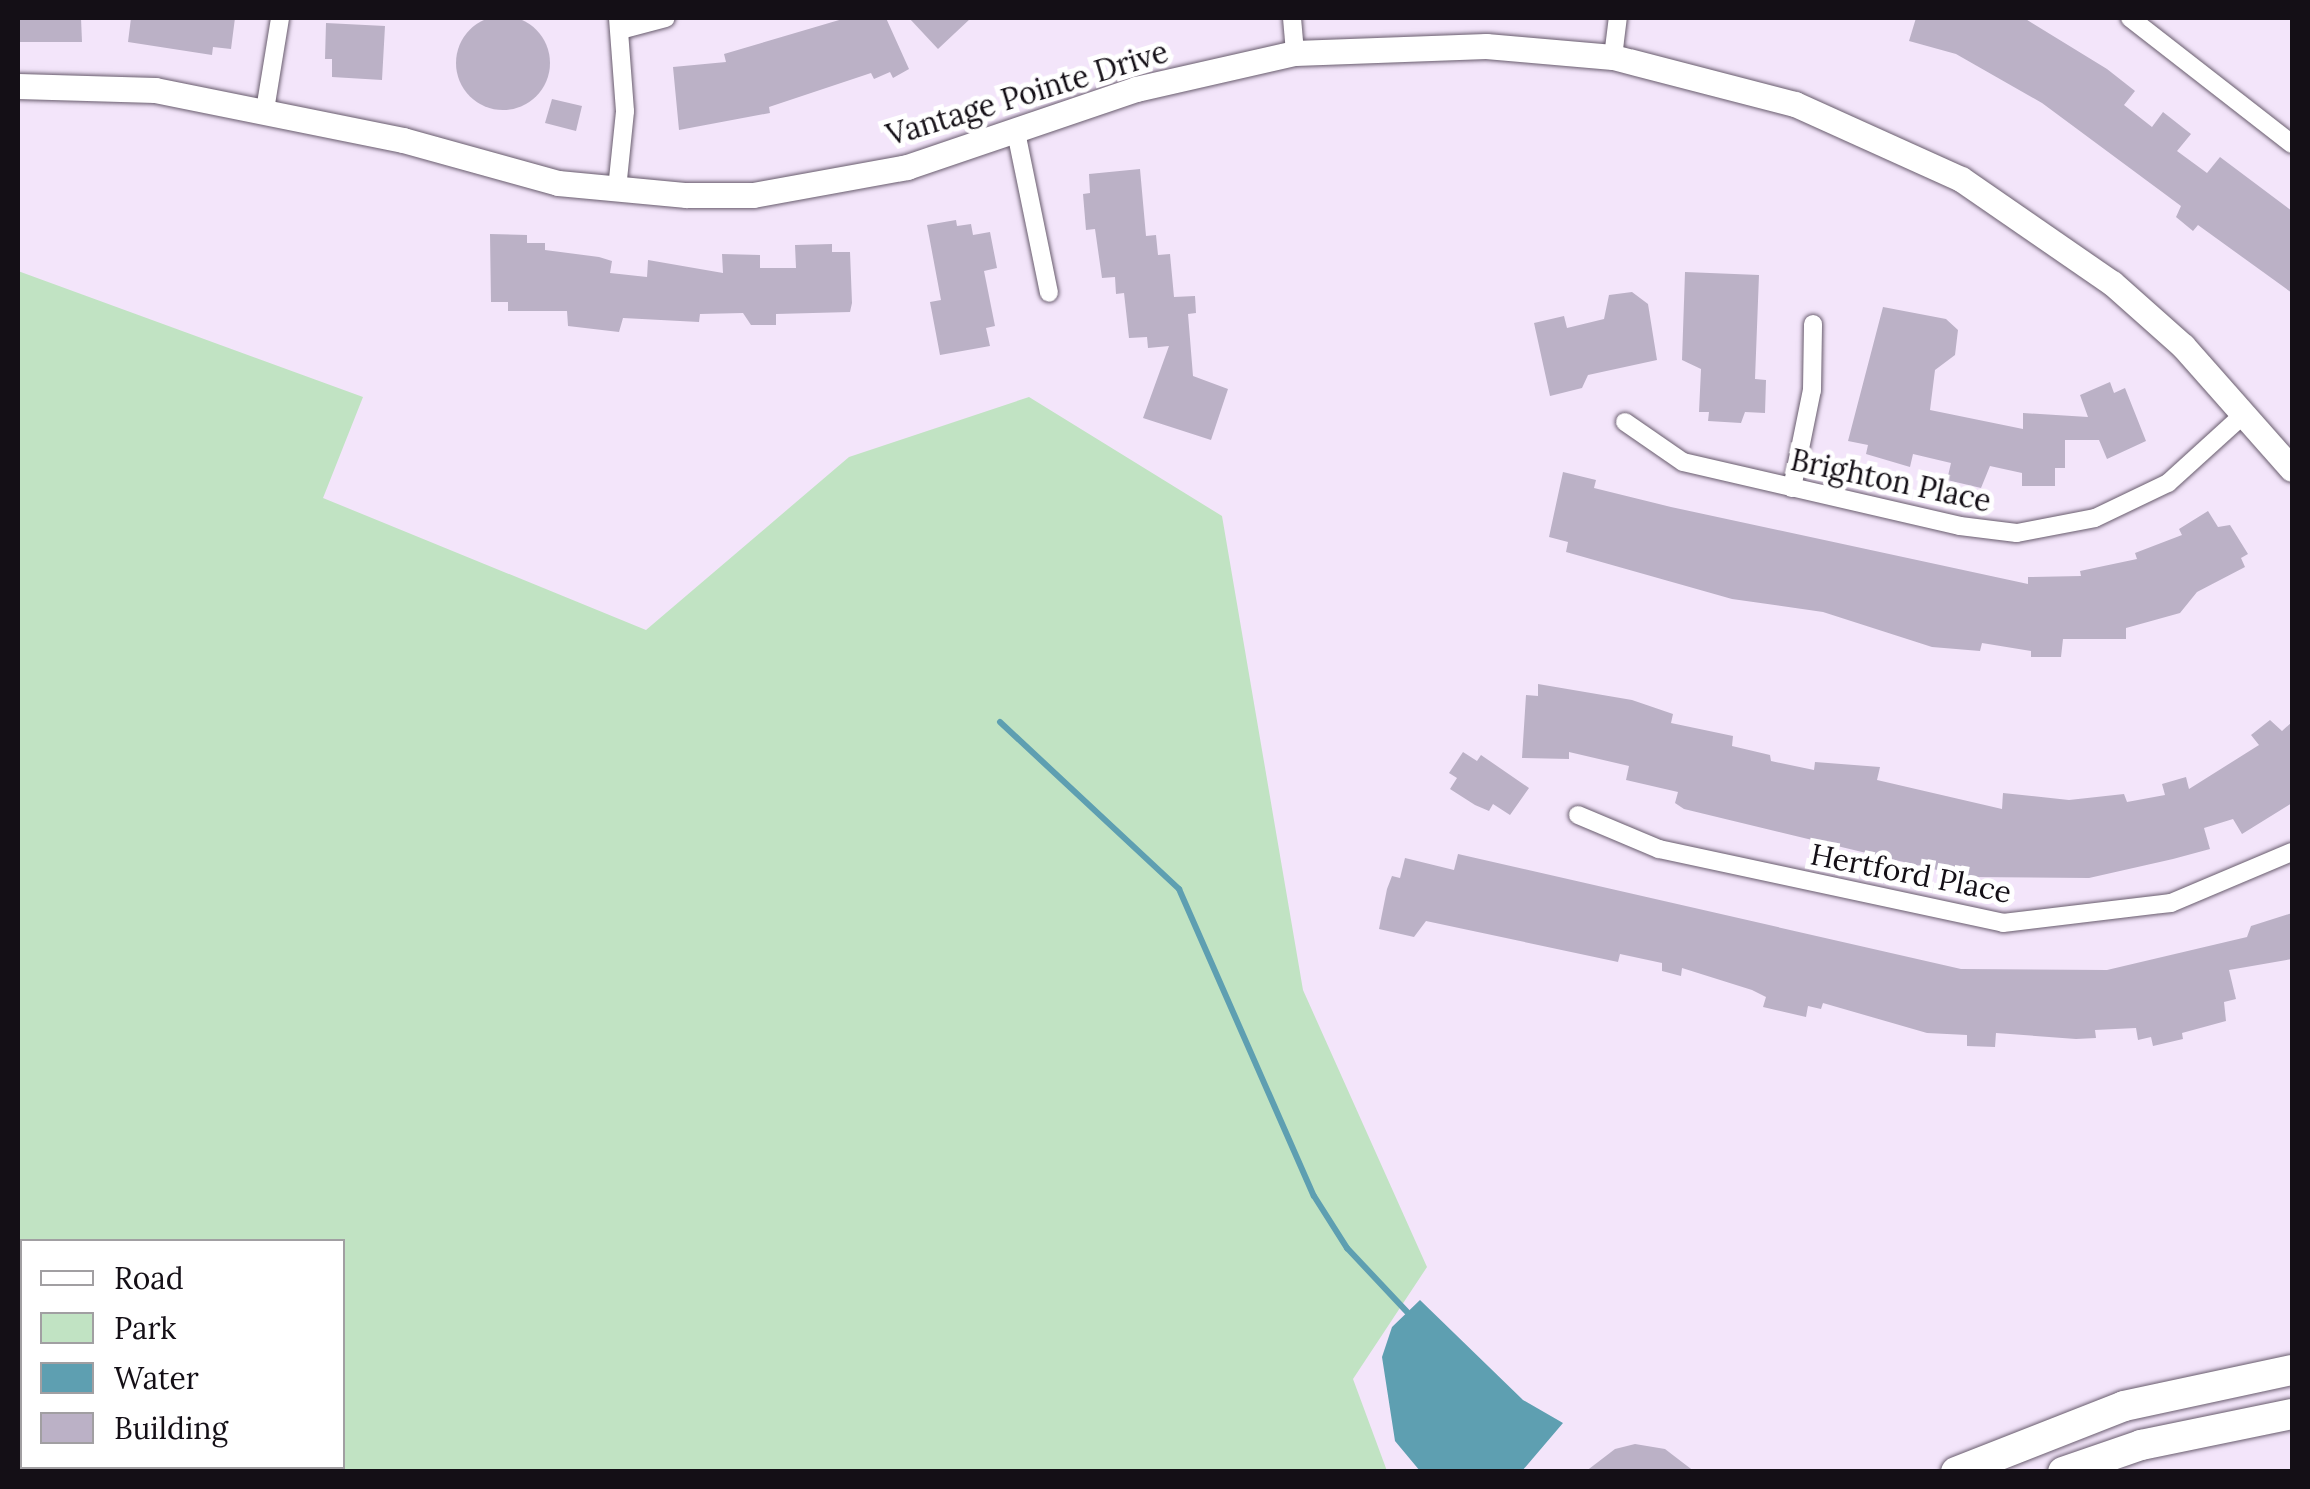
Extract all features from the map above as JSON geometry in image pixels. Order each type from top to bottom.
[{"type":"main road","points":[[1956,1472],[2124,1406],[2292,1370]]},
{"type":"main road","points":[[2064,1472],[2141,1445],[2292,1414]]},
{"type":"street","points":[[265,110],[280,18]]},
{"type":"street","points":[[616,189],[621,23],[666,18]]},
{"type":"street","points":[[1292,18],[1295,53]]},
{"type":"street","points":[[1613,57],[1618,18]]},
{"type":"street","points":[[2130,18],[2292,144]]},
{"type":"street","name":"Vantage Pointe Drive","points":[[18,86],[156,90],[265,110],[558,183],[686,196],[818,187],[1016,132],[1136,89],[1295,53],[1486,46],[1613,57],[1796,104],[1960,180],[2112,283],[2182,346],[2292,469]]},
{"type":"street","points":[[1016,132],[1050,293]]},
{"type":"street","points":[[1792,488],[1812,390],[1813,324]]},
{"type":"street","name":"Brighton Place","points":[[1624,422],[1684,462],[2018,533],[2096,518],[2168,483],[2244,414]]},
{"type":"street","name":"Hertford Place","points":[[1578,815],[1659,850],[2003,922],[2171,903],[2292,852]]},
{"type":"green space","points":[[18,271],[363,397],[323,498],[646,630],[849,457],[1029,397],[1222,516],[1303,990],[1427,1267],[1353,1379],[1387,1471],[18,1471]]},
{"type":"water","points":[[1420,1300],[1523,1400],[1563,1423],[1522,1471],[1420,1471],[1395,1441],[1382,1357],[1392,1327]]},
{"type":"building","points":[[503,16],[521,19],[536,30],[547,45],[547,81],[536,96],[521,107],[503,110],[485,107],[470,96],[459,81],[456,63],[459,45],[470,30],[485,19]]},
{"type":"building","points":[[18,18],[81,18],[82,42],[18,42]]},
{"type":"building","points":[[131,18],[235,18],[231,49],[213,47],[212,55],[128,42]]},
{"type":"building","points":[[846,18],[886,18],[909,69],[893,78],[890,72],[874,79],[871,73],[769,107],[770,113],[679,130],[673,67],[726,62],[724,54]]},
{"type":"building","points":[[909,18],[971,18],[938,49]]},
{"type":"building","points":[[1916,18],[2024,18],[2107,69],[2135,91],[2124,105],[2152,127],[2163,112],[2191,134],[2177,151],[2207,173],[2220,157],[2292,211],[2292,293],[2198,225],[2193,231],[2176,217],[2181,206],[2042,103],[1956,54],[1909,41]]},
{"type":"building","points":[[326,23],[385,26],[382,80],[332,77],[332,59],[325,59]]},
{"type":"building","points":[[552,99],[582,106],[576,131],[545,123]]},
{"type":"building","points":[[1140,169],[1146,236],[1156,235],[1158,255],[1170,254],[1174,297],[1195,296],[1196,313],[1188,314],[1193,376],[1228,389],[1211,440],[1143,418],[1169,346],[1148,348],[1147,337],[1129,338],[1124,293],[1116,294],[1115,277],[1102,278],[1095,229],[1086,230],[1083,194],[1090,193],[1089,174]]},
{"type":"building","points":[[956,220],[957,226],[971,224],[973,235],[990,232],[997,268],[984,271],[995,326],[986,328],[990,346],[940,355],[930,302],[941,300],[927,225]]},
{"type":"building","points":[[490,234],[527,235],[527,243],[545,243],[545,250],[612,261],[610,273],[647,277],[648,260],[723,273],[722,254],[760,255],[760,268],[796,268],[795,245],[832,244],[832,252],[850,252],[852,303],[850,312],[776,314],[776,325],[751,325],[743,313],[700,314],[699,322],[623,318],[619,332],[568,326],[567,311],[508,311],[508,302],[491,302]]},
{"type":"building","points":[[1685,272],[1759,275],[1755,379],[1766,380],[1765,413],[1745,412],[1741,423],[1708,421],[1709,412],[1699,412],[1701,369],[1682,360]]},
{"type":"building","points":[[1632,292],[1648,304],[1657,360],[1588,375],[1582,388],[1550,396],[1534,323],[1564,316],[1567,328],[1604,319],[1609,295]]},
{"type":"building","points":[[1883,307],[1946,319],[1958,330],[1955,355],[1935,370],[1930,410],[2023,429],[2023,413],[2088,417],[2080,395],[2110,382],[2114,393],[2125,388],[2146,441],[2107,459],[2099,440],[2065,440],[2065,468],[2055,468],[2055,486],[2022,486],[2022,473],[1990,466],[1981,488],[1947,480],[1951,463],[1913,454],[1910,467],[1866,454],[1868,445],[1848,441]]},
{"type":"building","points":[[1563,472],[1596,480],[1594,488],[1671,507],[2028,584],[2028,577],[2081,576],[2080,571],[2137,559],[2135,553],[2182,535],[2179,529],[2208,511],[2218,527],[2230,525],[2248,554],[2241,558],[2245,567],[2197,592],[2180,613],[2126,628],[2126,639],[2063,639],[2061,657],[2031,657],[2031,651],[1982,643],[1980,651],[1932,647],[1823,612],[1732,599],[1566,552],[1568,542],[1549,537]]},
{"type":"building","points":[[1538,684],[1632,700],[1673,714],[1671,723],[1733,736],[1732,746],[1770,755],[1771,761],[1814,770],[1815,762],[1880,767],[1877,780],[2002,809],[2003,793],[2069,800],[2124,794],[2127,802],[2165,795],[2162,784],[2186,777],[2189,789],[2259,745],[2251,735],[2270,720],[2282,731],[2292,722],[2292,803],[2242,834],[2233,819],[2204,828],[2210,849],[2173,859],[2089,878],[1966,877],[1684,809],[1675,803],[1678,792],[1626,780],[1629,766],[1569,752],[1569,759],[1522,758],[1526,695],[1538,696]]},
{"type":"building","points":[[1463,752],[1477,761],[1481,755],[1529,788],[1510,815],[1493,804],[1489,811],[1475,805],[1450,789],[1457,778],[1449,773]]},
{"type":"building","points":[[1458,854],[1961,969],[2107,970],[2247,937],[2251,926],[2292,913],[2292,959],[2229,970],[2236,999],[2224,1002],[2226,1021],[2182,1033],[2183,1039],[2153,1046],[2151,1037],[2138,1040],[2136,1028],[2095,1030],[2096,1038],[2076,1039],[1996,1033],[1995,1047],[1967,1046],[1967,1035],[1927,1033],[1823,1003],[1821,1009],[1808,1006],[1806,1017],[1763,1007],[1766,997],[1752,990],[1682,968],[1681,976],[1662,971],[1662,963],[1620,954],[1618,962],[1426,921],[1414,937],[1379,929],[1387,889],[1392,876],[1400,878],[1405,858],[1454,870]]},
{"type":"building","points":[[1635,1444],[1665,1449],[1695,1472],[1585,1472],[1615,1449]]},
{"type":"waterway","points":[[1000,722],[1179,889],[1314,1196],[1347,1248],[1407,1312]]}]
